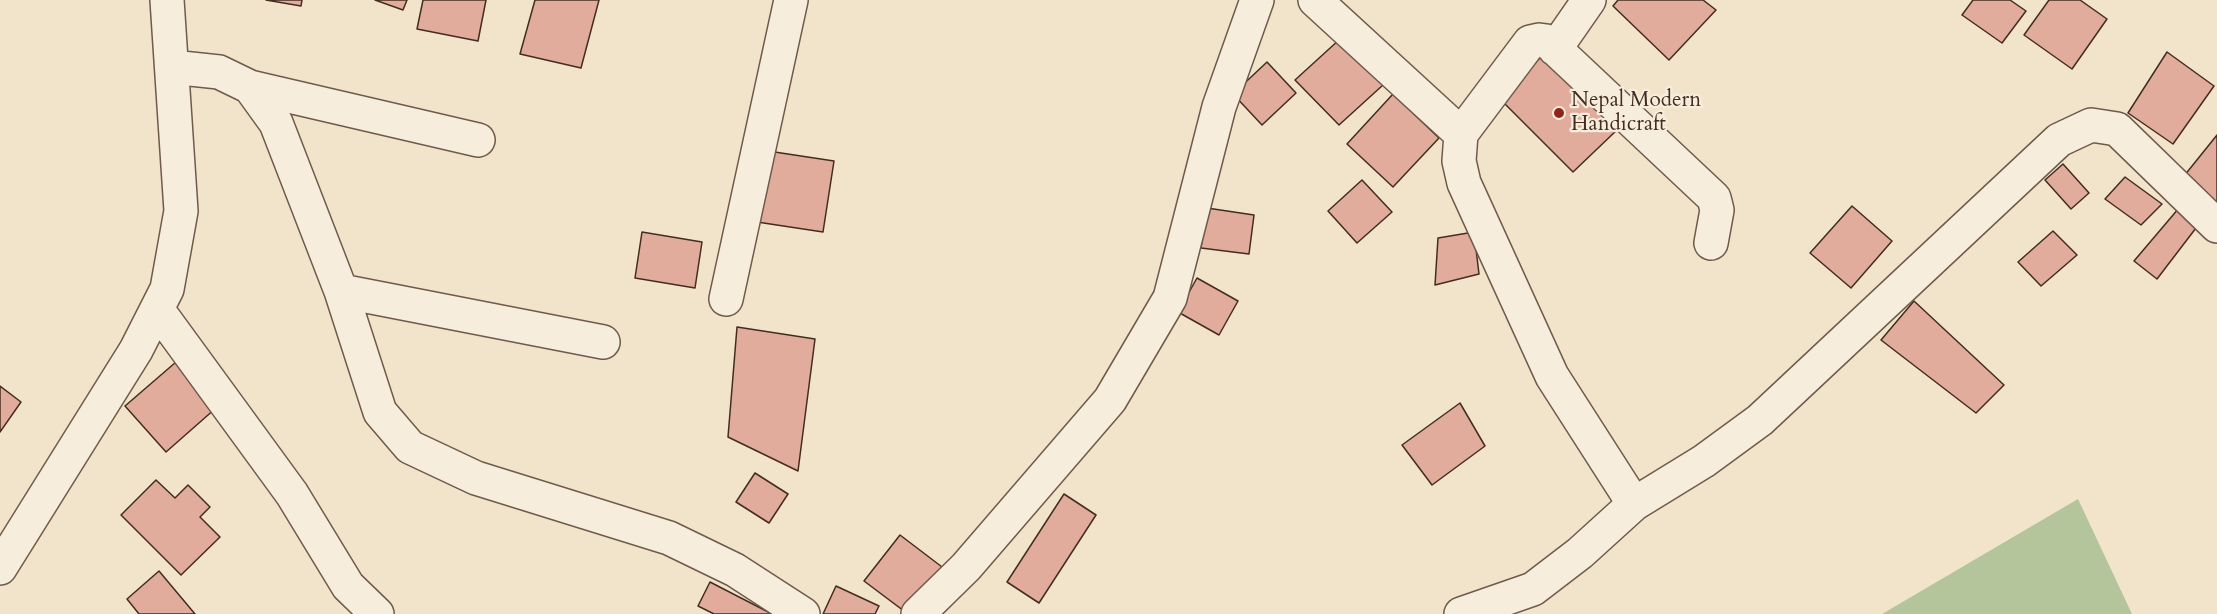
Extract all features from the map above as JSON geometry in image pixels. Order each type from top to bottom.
[{"type":"street","points":[[0,568],[136,350],[167,289],[181,212],[167,0]]},
{"type":"street","points":[[726,299],[791,0]]},
{"type":"street","points":[[918,614],[966,567],[1110,400],[1170,298],[1219,107],[1257,0]]},
{"type":"street","points":[[1315,0],[1461,134]]},
{"type":"street","points":[[1555,49],[1589,0]]},
{"type":"street","points":[[1634,504],[1552,376],[1464,183],[1459,161],[1461,134],[1530,42],[1547,41],[1714,198],[1717,210],[1711,243]]},
{"type":"street","points":[[172,67],[219,72],[250,87],[478,140]]},
{"type":"street","points":[[250,87],[276,123],[341,291],[380,412],[410,447],[476,478],[669,538],[735,570],[803,614]]},
{"type":"street","points":[[1461,614],[1533,589],[1580,553],[1634,504],[1704,461],[1760,420],[2059,140],[2091,125],[2117,129],[2217,226]]},
{"type":"street","points":[[341,291],[603,342]]},
{"type":"street","points":[[157,309],[292,494],[348,586],[377,614]]},
{"type":"green space","points":[[2078,499],[2132,614],[1882,614]]},
{"type":"building","points":[[266,0],[302,0],[301,6]]},
{"type":"building","points":[[375,0],[407,0],[403,10]]},
{"type":"building","points":[[423,0],[486,0],[478,41],[417,29]]},
{"type":"building","points":[[535,0],[599,0],[581,68],[520,54]]},
{"type":"building","points":[[1618,0],[1703,0],[1716,10],[1669,60],[1613,6]]},
{"type":"building","points":[[1973,0],[2010,0],[2026,11],[2002,43],[1962,15]]},
{"type":"building","points":[[2049,0],[2080,0],[2107,19],[2072,69],[2024,35]]},
{"type":"building","points":[[1340,39],[1383,85],[1339,125],[1295,80]]},
{"type":"building","points":[[2167,52],[2214,86],[2173,144],[2128,113]]},
{"type":"building","name":"Nepal Modern Handicraft","points":[[1544,54],[1618,129],[1573,172],[1499,98]]},
{"type":"building","points":[[1267,62],[1296,93],[1262,125],[1233,94]]},
{"type":"building","points":[[1393,94],[1439,138],[1393,187],[1347,144]]},
{"type":"building","points":[[2217,135],[2217,203],[2184,176]]},
{"type":"building","points":[[768,151],[834,161],[823,232],[757,222]]},
{"type":"building","points":[[2063,164],[2089,193],[2071,209],[2045,180]]},
{"type":"building","points":[[2125,177],[2162,204],[2141,225],[2105,199]]},
{"type":"building","points":[[1362,180],[1392,212],[1357,243],[1328,211]]},
{"type":"building","points":[[1852,206],[1892,241],[1851,288],[1810,253]]},
{"type":"building","points":[[1207,208],[1254,215],[1249,254],[1201,248]]},
{"type":"building","points":[[2179,208],[2196,228],[2157,279],[2134,261]]},
{"type":"building","points":[[2053,231],[2077,255],[2041,286],[2018,262]]},
{"type":"building","points":[[642,232],[702,242],[695,288],[635,278]]},
{"type":"building","points":[[1474,232],[1479,274],[1435,285],[1438,238]]},
{"type":"building","points":[[1197,278],[1238,301],[1219,335],[1178,312]]},
{"type":"building","points":[[1914,301],[2004,385],[1976,413],[1881,340]]},
{"type":"building","points":[[737,327],[815,339],[798,471],[728,437]]},
{"type":"building","points":[[176,362],[216,408],[166,452],[125,406]]},
{"type":"building","points":[[0,386],[21,402],[0,432]]},
{"type":"building","points":[[1460,403],[1485,446],[1432,485],[1402,445]]},
{"type":"building","points":[[755,473],[788,494],[769,523],[736,502]]},
{"type":"building","points":[[156,480],[175,498],[188,485],[210,507],[200,517],[220,537],[181,575],[121,515]]},
{"type":"building","points":[[1064,494],[1096,515],[1039,603],[1007,582]]},
{"type":"building","points":[[900,535],[946,570],[908,614],[864,581]]},
{"type":"building","points":[[159,571],[195,614],[139,614],[127,599]]},
{"type":"building","points":[[710,582],[772,614],[714,614],[698,606]]},
{"type":"building","points":[[836,586],[879,606],[875,614],[823,614]]},
{"type":"place","name":"Nepal Modern Handicraft","points":[[1559,113]]}]
